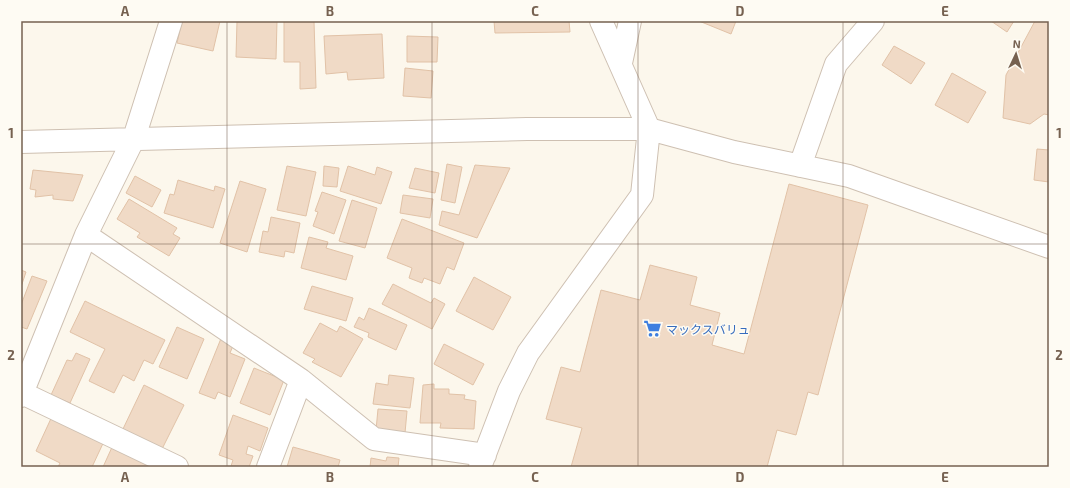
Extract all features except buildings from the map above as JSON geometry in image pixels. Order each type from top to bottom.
[{"type":"street","points":[[171,21],[134,138],[86,235],[22,395],[177,467]]},
{"type":"street","points":[[86,235],[301,380],[374,439],[483,461],[509,391],[528,353],[642,195],[649,129],[621,63],[600,21]]},
{"type":"street","points":[[621,63],[630,21]]},
{"type":"street","points":[[800,166],[836,64],[873,21]]},
{"type":"street","points":[[21,142],[527,129],[649,129],[734,152],[849,176],[1049,247]]},
{"type":"street","points":[[268,467],[301,380]]},
{"type":"place","name":"マックスバリュ","points":[[653,329]]}]
